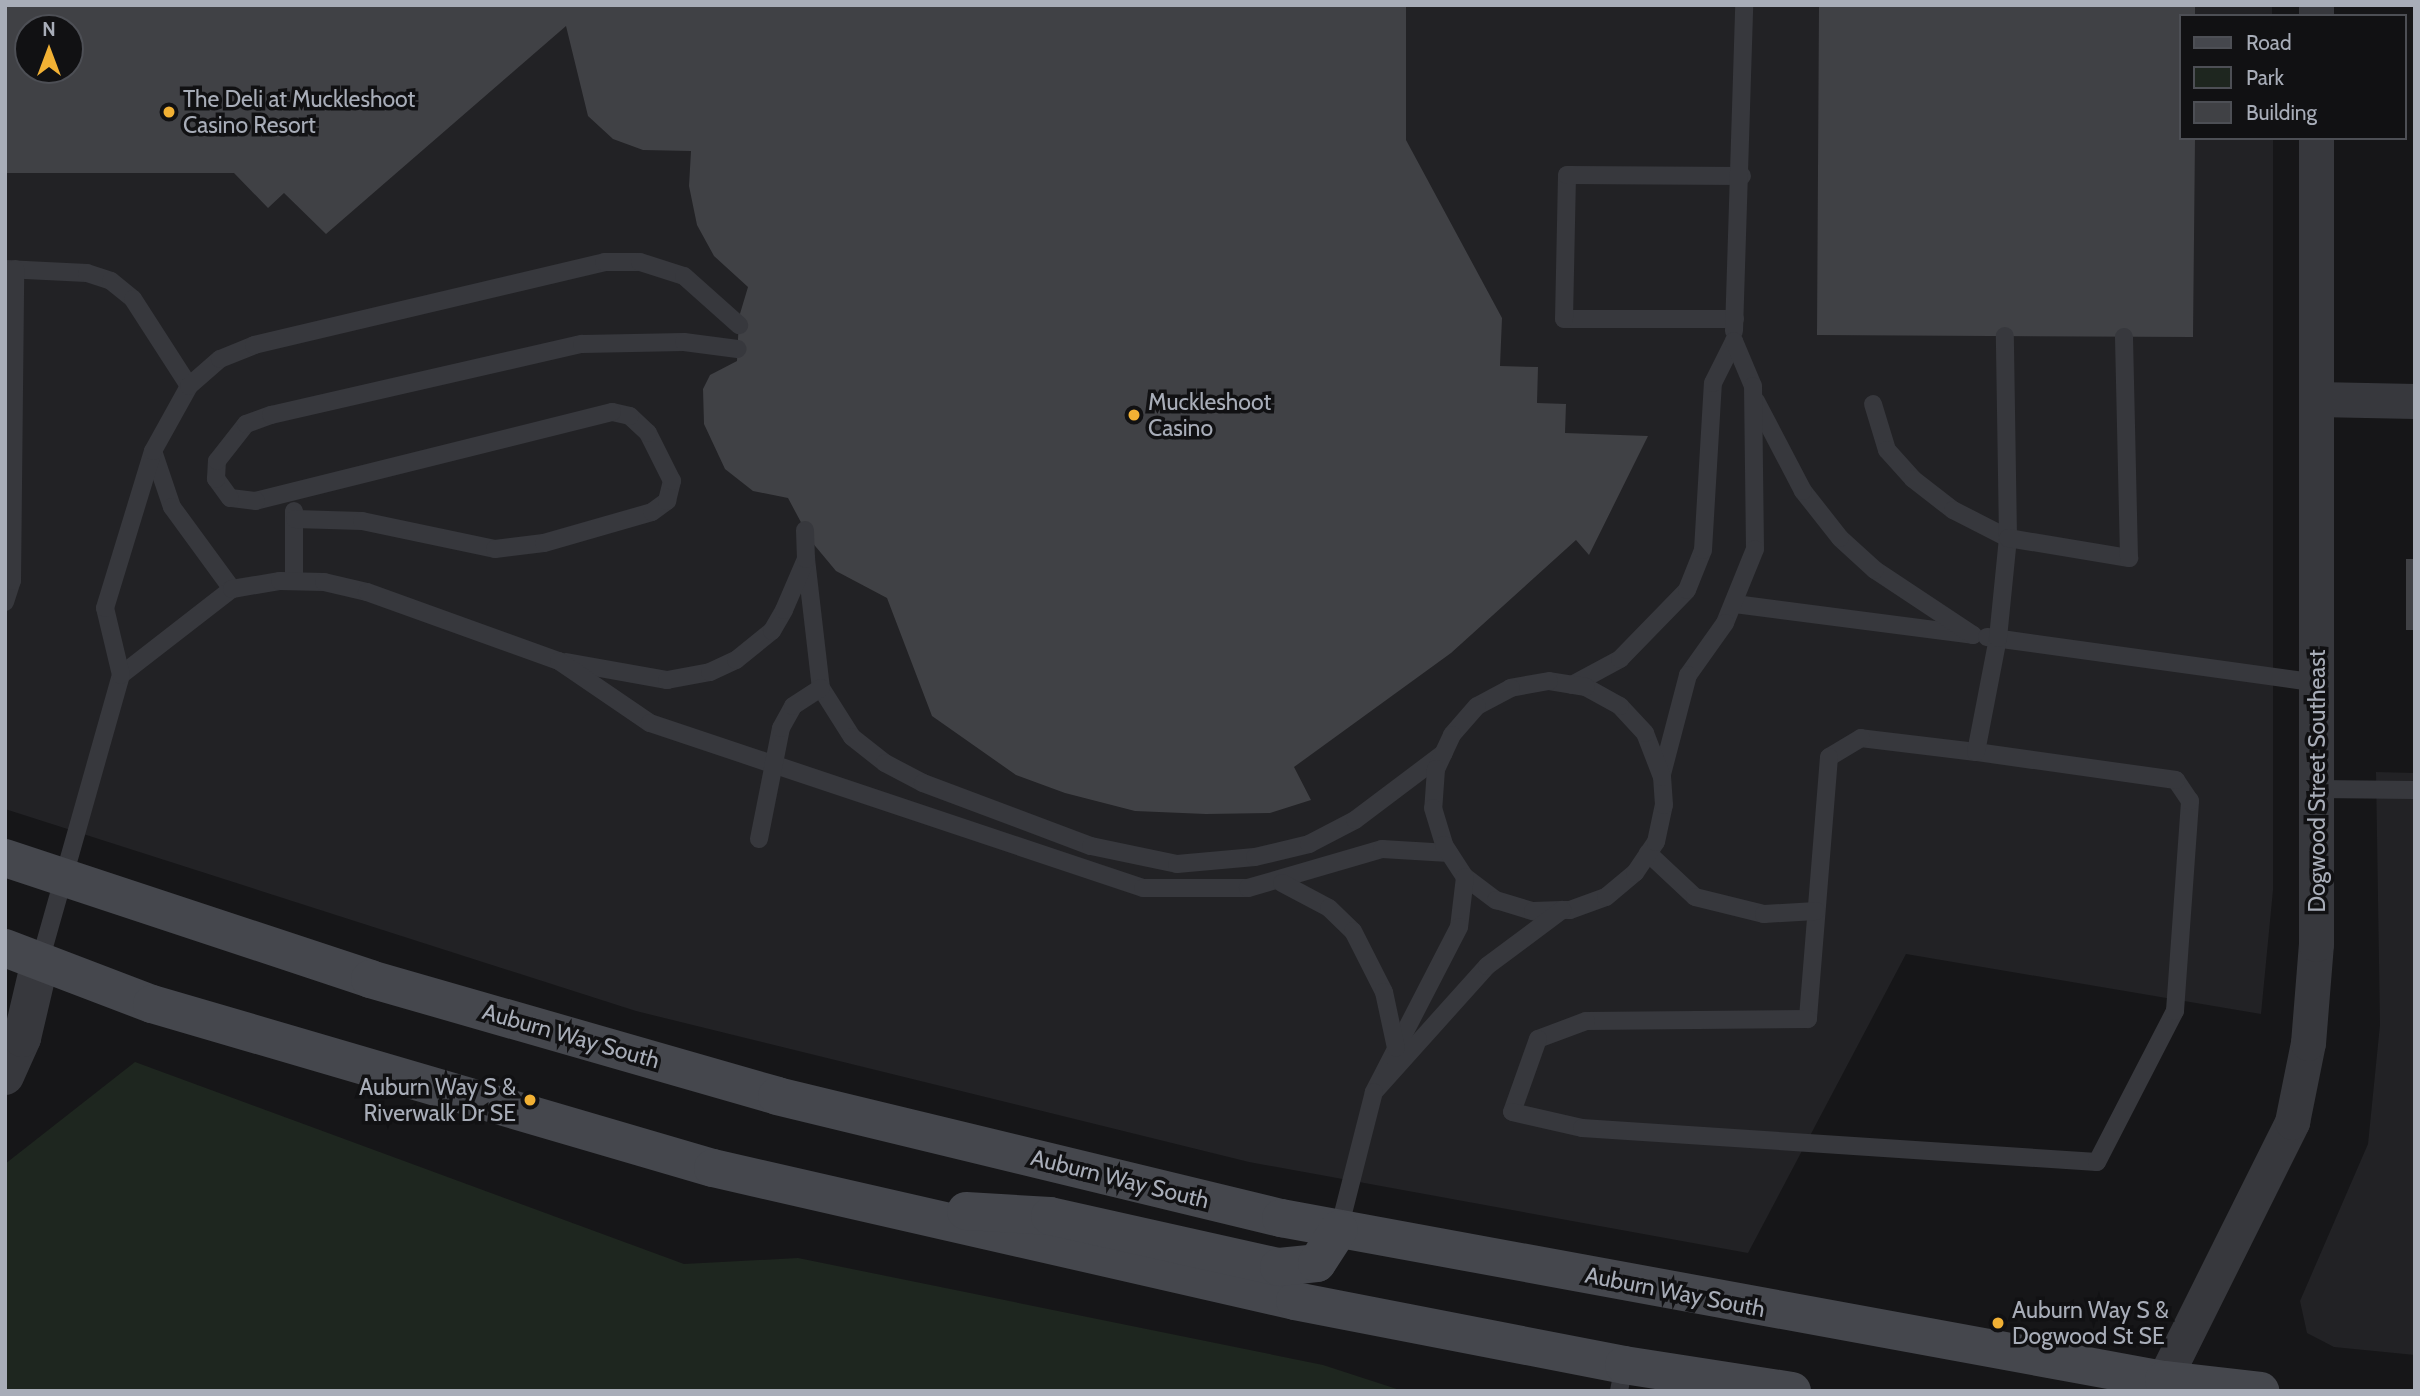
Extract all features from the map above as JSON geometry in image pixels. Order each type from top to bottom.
[{"type":"main road","name":"Auburn Way South","points":[[5,858],[370,979],[777,1096],[1339,1229],[2161,1385],[2260,1391]]},
{"type":"main road","points":[[5,948],[152,1004],[713,1168],[1621,1378],[1792,1391]]},
{"type":"main road","points":[[945,1222],[962,1212],[1019,1210],[1300,1268],[1317,1263],[1339,1229]]},
{"type":"street","name":"Dogwood Street Southeast","points":[[2161,1385],[2292,1122],[2308,1043],[2316,944],[2316,140]]},
{"type":"street","points":[[2317,399],[2415,401]]},
{"type":"street","points":[[5,1076],[22,1038],[40,961]]},
{"type":"lane","points":[[1744,5],[1742,176],[1734,341],[1753,396],[1803,491],[1840,538],[1875,570],[1973,635]]},
{"type":"lane","points":[[1735,318],[1564,319],[1567,175],[1742,176]]},
{"type":"lane","points":[[40,961],[121,675],[106,608],[153,451],[188,386],[220,359],[254,345],[604,262],[640,262],[684,276],[739,325]]},
{"type":"lane","points":[[5,602],[12,581],[10,269],[87,273],[111,281],[133,299],[188,386]]},
{"type":"lane","points":[[1976,752],[1997,638],[2008,538],[2005,336]]},
{"type":"lane","points":[[1873,404],[1887,450],[1913,479],[1953,510],[2008,538],[2129,558],[2124,337]]},
{"type":"lane","points":[[1572,685],[1620,659],[1687,590],[1703,550],[1713,383],[1734,341]]},
{"type":"lane","points":[[295,519],[362,521],[495,549],[544,543],[652,512],[667,501],[672,481],[648,433],[630,415],[612,412],[256,501],[230,498],[216,479],[217,461],[227,442],[246,424],[582,344],[684,342],[738,349]]},
{"type":"lane","points":[[1662,778],[1688,675],[1735,604],[1755,549],[1753,396]]},
{"type":"lane","points":[[153,451],[172,507],[232,589]]},
{"type":"lane","points":[[291,493],[295,519],[294,581]]},
{"type":"lane","points":[[806,530],[806,559],[821,688],[852,737],[914,778],[1090,846],[1177,864],[1255,857],[1309,844],[1355,820],[1444,753]]},
{"type":"lane","points":[[121,675],[232,589],[294,581],[367,592],[559,661],[667,680],[710,672],[772,631],[806,559]]},
{"type":"lane","points":[[1735,604],[2317,683]]},
{"type":"lane","points":[[559,661],[650,723],[1143,888],[1183,891],[1282,883],[1372,851],[1449,853]]},
{"type":"lane","points":[[1536,683],[1572,685],[1620,706],[1646,733],[1662,778],[1664,805],[1648,853],[1635,873],[1606,897],[1562,910],[1533,911],[1496,900],[1465,877],[1449,853],[1433,808],[1444,753],[1452,734],[1489,700],[1536,683]]},
{"type":"lane","points":[[759,839],[773,764],[793,706],[821,688]]},
{"type":"lane","points":[[1861,738],[2176,780],[2190,801],[2175,1011],[2097,1162],[1581,1128],[1511,1112],[1538,1040],[1586,1021],[1808,1020],[1816,911],[1829,757],[1861,738]]},
{"type":"lane","points":[[2317,789],[2415,790]]},
{"type":"lane","points":[[1648,853],[1695,897],[1764,914],[1816,911]]},
{"type":"lane","points":[[1339,1229],[1374,1092],[1449,955],[1465,877]]},
{"type":"lane","points":[[1282,883],[1329,908],[1353,931],[1384,992],[1396,1048]]},
{"type":"lane","points":[[1374,1092],[1487,966],[1562,910]]},
{"type":"shaded area","points":[[5,5],[2272,5],[2272,14],[2178,14],[2178,140],[2273,140],[2273,890],[2261,1014],[1906,954],[1748,1253],[1249,1162],[636,1011],[5,809]]},
{"type":"shaded area","points":[[2376,772],[2415,773],[2415,1355],[2334,1347],[2307,1333],[2300,1301],[2368,1144],[2380,1025]]},
{"type":"green space","points":[[135,1062],[684,1264],[798,1258],[1323,1365],[1403,1391],[5,1391],[5,1164]]},
{"type":"building","name":"Muckleshoot Casino","points":[[5,5],[1406,5],[1406,140],[1502,318],[1500,366],[1538,367],[1537,403],[1566,404],[1565,433],[1648,436],[1589,555],[1576,540],[1451,653],[1294,767],[1311,800],[1270,813],[1135,811],[1065,793],[1016,775],[932,716],[887,598],[836,571],[811,541],[788,498],[753,491],[725,469],[704,424],[703,389],[710,375],[737,361],[739,317],[748,287],[714,256],[697,225],[689,186],[691,151],[643,150],[613,139],[588,116],[566,26],[326,234],[284,193],[268,208],[234,173],[5,173]]},
{"type":"building","points":[[1819,5],[2195,5],[2195,14],[2178,14],[2178,140],[2195,140],[2193,337],[1817,335]]},
{"type":"building","points":[[2406,559],[2415,559],[2415,630],[2406,630]]},
{"type":"place","name":"The Deli at Muckleshoot Casino Resort","points":[[169,112]]},
{"type":"place","name":"Muckleshoot Casino","points":[[1134,415]]},
{"type":"place","name":"Auburn Way S & Riverwalk Dr SE","points":[[530,1100]]},
{"type":"place","name":"Auburn Way S & Dogwood St SE","points":[[1998,1323]]}]
